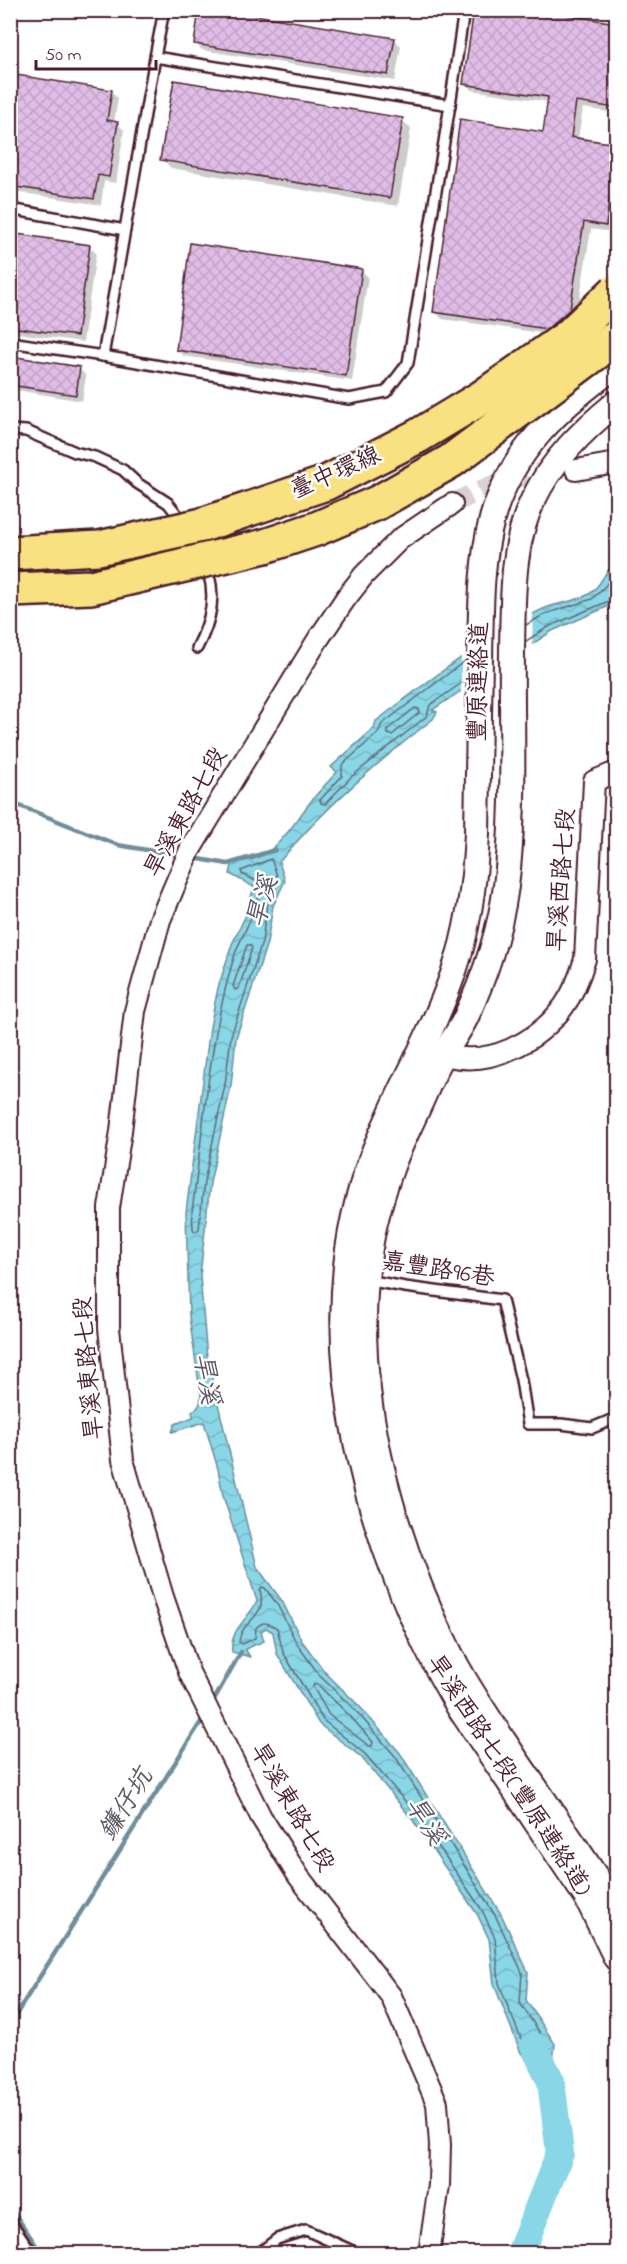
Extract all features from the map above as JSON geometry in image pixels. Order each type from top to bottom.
[{"type":"highway","name":"臺中環線","points":[[10,553],[99,548],[202,525],[326,483],[418,436],[481,398],[569,336],[616,291]]},
{"type":"highway","name":"臺中環線","points":[[10,590],[91,587],[265,546],[316,529],[377,503],[451,461],[616,338]]},
{"type":"street","name":"豐原連絡道","points":[[434,1047],[465,927],[475,867],[481,611],[485,557],[496,508],[513,470],[535,436],[571,400],[616,366]]},
{"type":"street","name":"豐原連絡道","points":[[434,1047],[465,1018],[485,973],[506,887],[512,780],[513,615],[522,530],[533,499],[558,459],[578,435],[616,403]]},
{"type":"street","points":[[576,470],[616,463]]},
{"type":"street","name":"旱溪東路七段","points":[[429,2253],[439,2185],[440,2145],[437,2103],[429,2082],[391,1996],[299,1877],[261,1817],[189,1672],[163,1597],[123,1460],[109,1328],[109,1208],[121,1131],[135,1011],[160,920],[190,850],[346,598],[364,575],[400,539],[452,504]]},
{"type":"street","name":"旱溪西路七段","points":[[434,1047],[454,1057],[477,1058],[512,1048],[538,1033],[557,1016],[566,1004],[585,959],[594,782],[616,772]]},
{"type":"street","name":"旱溪西路七段(豐原連絡道)","points":[[434,1047],[393,1162],[374,1225],[366,1280],[365,1335],[371,1407],[392,1505],[415,1574],[452,1658],[478,1702],[606,1892],[616,1911]]},
{"type":"street","name":"旱溪西路七段(豐原連絡道)","points":[[434,1047],[390,1114],[370,1160],[351,1232],[343,1306],[347,1389],[354,1430],[375,1519],[402,1596],[427,1650],[472,1730],[586,1898],[616,1958]]},
{"type":"lane","points":[[103,356],[164,10]]},
{"type":"lane","points":[[10,342],[348,399],[386,392],[408,363],[464,10]]},
{"type":"lane","points":[[155,57],[450,105]]},
{"type":"lane","points":[[10,209],[125,230]]},
{"type":"lane","points":[[10,430],[26,431],[75,452],[95,457],[123,470],[137,483],[168,503],[197,546],[212,586],[213,606],[197,648]]},
{"type":"lane","name":"嘉豐路96巷","points":[[366,1280],[502,1300],[521,1380],[528,1424],[561,1424],[592,1428],[616,1418]]},
{"type":"lane","points":[[10,2221],[33,2253]]},
{"type":"lane","points":[[258,2253],[277,2238],[306,2230],[359,2253]]},
{"type":"water","points":[[616,563],[616,603],[552,631],[432,710],[437,712],[433,719],[352,786],[279,862],[285,881],[273,906],[267,943],[236,1038],[231,1086],[210,1183],[200,1276],[207,1358],[257,1567],[282,1601],[302,1641],[325,1672],[360,1707],[400,1753],[501,1914],[528,1972],[526,2000],[555,2044],[551,2081],[521,2053],[494,1984],[489,1939],[477,1914],[412,1819],[361,1757],[319,1724],[277,1654],[273,1632],[266,1628],[261,1631],[264,1641],[245,1649],[250,1657],[232,1652],[236,1631],[257,1601],[223,1496],[218,1469],[204,1422],[172,1432],[175,1424],[193,1417],[192,1411],[199,1406],[201,1397],[189,1316],[186,1212],[210,1027],[218,988],[254,887],[230,874],[233,861],[247,861],[259,857],[280,842],[315,796],[337,772],[331,767],[374,728],[376,721],[456,661],[497,634],[547,607],[589,594]]},
{"type":"pier","points":[[533,611],[532,648],[461,694],[461,653]]},
{"type":"building","points":[[199,10],[224,10],[395,38],[388,75],[194,44]]},
{"type":"building","points":[[474,10],[567,10],[566,15],[616,23],[616,108],[576,102],[571,137],[616,144],[606,226],[584,222],[570,309],[547,329],[433,312],[460,119],[543,132],[548,97],[463,84]]},
{"type":"building","points":[[10,74],[112,90],[107,120],[118,122],[109,177],[98,175],[94,199],[10,186]]},
{"type":"building","points":[[174,80],[403,118],[390,198],[160,160]]},
{"type":"building","points":[[10,233],[90,245],[77,336],[10,327]]},
{"type":"building","points":[[190,243],[362,269],[346,376],[176,350]]},
{"type":"building","points":[[10,356],[80,367],[76,395],[10,385]]},
{"type":"waterway","points":[[10,802],[118,845],[182,856]]},
{"type":"waterway","points":[[193,858],[228,864],[275,850]]},
{"type":"waterway","name":"鐮仔坑","points":[[211,1705],[241,1652]]},
{"type":"waterway","name":"鐮仔坑","points":[[10,2024],[204,1717]]},
{"type":"waterway","name":"旱溪","points":[[520,2254],[560,2153],[551,2081],[534,2046]]},
{"type":"waterway","points":[[10,2207],[42,2254]]},
{"type":"tunnel","points":[[452,504],[503,482],[530,474],[558,471]]}]
